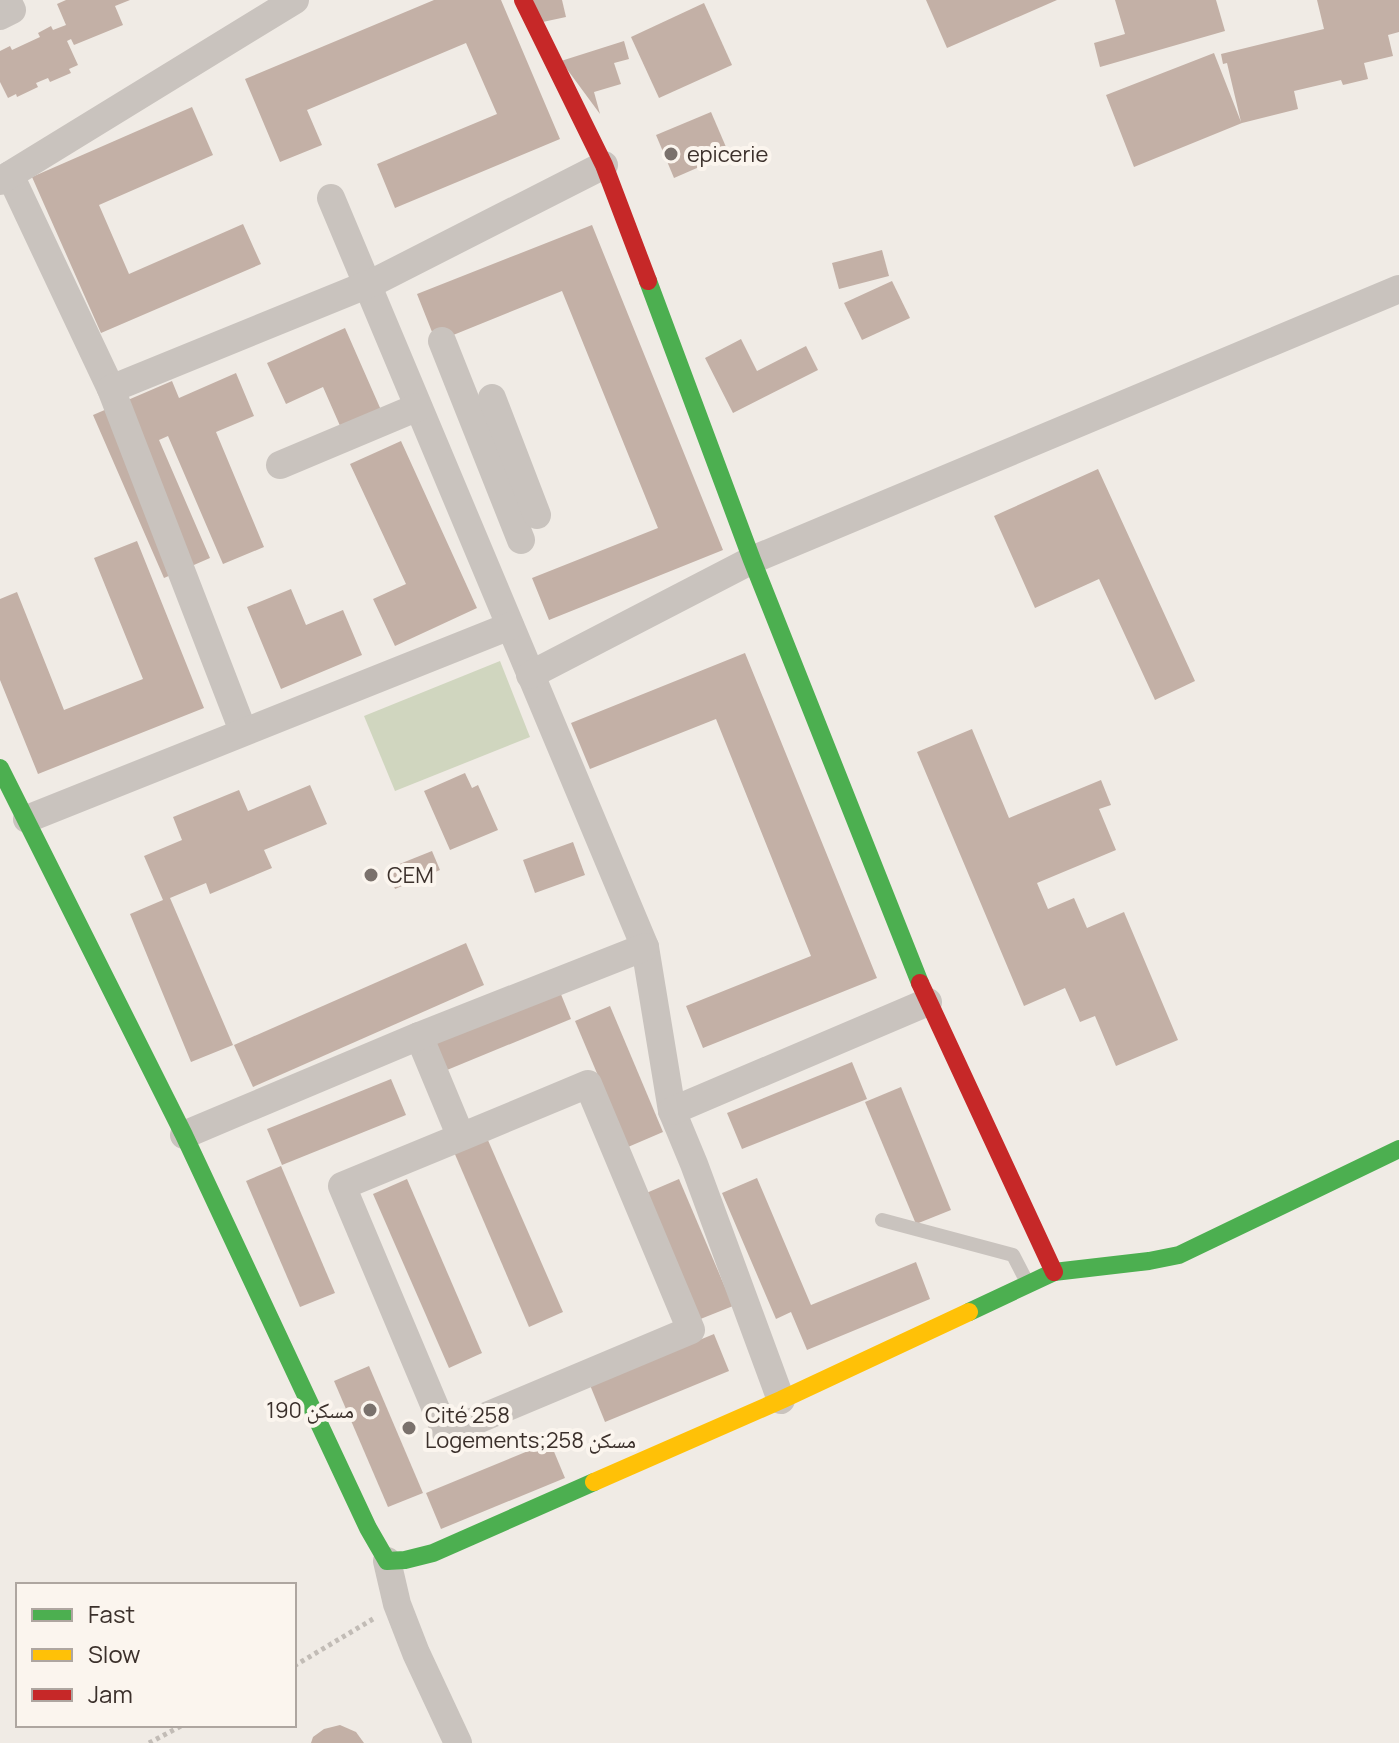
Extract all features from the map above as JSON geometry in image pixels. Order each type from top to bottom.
[{"type":"street","points":[[0,16],[12,10],[7,0]]},
{"type":"street","points":[[243,731],[111,389],[5,178],[295,0]]},
{"type":"street","points":[[523,0],[604,165],[752,560],[928,1002],[1054,1272]]},
{"type":"street","points":[[111,389],[367,285],[604,165]]},
{"type":"street","points":[[331,198],[530,675],[640,903],[672,1111],[781,1400]]},
{"type":"street","points":[[530,675],[752,560],[1399,289]]},
{"type":"street","points":[[442,341],[503,459],[537,515]]},
{"type":"street","points":[[492,398],[521,540]]},
{"type":"street","points":[[280,465],[418,407]]},
{"type":"street","points":[[449,481],[503,459]]},
{"type":"street","points":[[27,819],[510,626]]},
{"type":"street","points":[[0,768],[184,1135],[368,1528],[387,1561],[397,1604],[416,1653],[458,1743]]},
{"type":"street","points":[[184,1135],[419,1036],[645,947]]},
{"type":"street","points":[[672,1111],[928,1002]]},
{"type":"street","points":[[419,1036],[461,1137]]},
{"type":"street","points":[[588,1084],[691,1330],[446,1433],[342,1186],[461,1137],[588,1084]]},
{"type":"street","points":[[387,1561],[433,1553],[781,1400],[1054,1272],[1179,1255],[1399,1149]]},
{"type":"lane","points":[[882,1220],[1013,1255],[1028,1284]]},
{"type":"path","points":[[296,1665],[397,1604]]},
{"type":"path","points":[[149,1743],[179,1727]]},
{"type":"green space","points":[[500,661],[530,737],[395,791],[364,716]]},
{"type":"building","points":[[66,0],[130,0],[115,6],[123,25],[74,45],[71,39],[67,41],[78,65],[69,69],[71,73],[50,82],[48,78],[36,83],[38,87],[8,98],[0,82],[0,51],[10,46],[12,50],[40,37],[38,33],[51,26],[53,30],[66,25],[57,4]]},
{"type":"building","points":[[434,0],[501,0],[560,139],[395,208],[377,164],[497,114],[466,43],[307,110],[322,145],[280,162],[245,79]]},
{"type":"building","points":[[533,0],[562,0],[566,17],[538,23]]},
{"type":"building","points":[[926,0],[1057,0],[947,48]]},
{"type":"building","points":[[1115,0],[1216,0],[1225,31],[1100,67],[1094,43],[1125,34]]},
{"type":"building","points":[[1317,0],[1399,0],[1399,32],[1388,35],[1393,56],[1364,63],[1368,79],[1343,85],[1341,80],[1294,91],[1298,109],[1242,123],[1134,167],[1106,95],[1214,53],[1241,122],[1227,63],[1223,64],[1221,54],[1324,29]]},
{"type":"building","points":[[704,3],[732,65],[659,98],[631,37]]},
{"type":"building","points":[[624,41],[629,59],[614,63],[621,84],[594,92],[600,114],[561,61]]},
{"type":"building","points":[[192,107],[213,155],[99,205],[129,274],[243,224],[261,264],[101,333],[32,177]]},
{"type":"building","points":[[711,112],[729,154],[674,178],[656,135]]},
{"type":"building","points":[[592,225],[723,550],[549,620],[532,578],[658,528],[562,291],[436,342],[417,294]]},
{"type":"building","points":[[882,250],[889,276],[839,289],[832,263]]},
{"type":"building","points":[[892,281],[910,318],[862,340],[844,303]]},
{"type":"building","points":[[345,328],[381,410],[341,428],[323,387],[286,404],[267,363]]},
{"type":"building","points":[[741,339],[757,371],[806,346],[818,370],[733,413],[705,358]]},
{"type":"building","points":[[236,373],[254,416],[216,432],[264,547],[223,564],[168,436],[159,440],[210,558],[164,578],[93,415],[172,381],[179,398]]},
{"type":"building","points":[[401,441],[477,608],[395,646],[373,599],[406,584],[350,464]]},
{"type":"building","points":[[1098,469],[1195,681],[1155,700],[1099,579],[1035,608],[994,516]]},
{"type":"building","points":[[137,541],[204,708],[38,774],[0,680],[0,599],[17,592],[64,710],[143,679],[94,558]]},
{"type":"building","points":[[291,589],[306,625],[343,610],[362,655],[281,689],[247,607]]},
{"type":"building","points":[[745,653],[877,978],[703,1048],[686,1006],[811,956],[716,719],[590,769],[571,723]]},
{"type":"building","points":[[972,729],[1009,818],[1101,780],[1111,805],[1099,809],[1116,850],[1037,883],[1048,909],[1074,898],[1087,928],[1124,912],[1178,1040],[1116,1066],[1095,1016],[1080,1022],[1065,988],[1024,1006],[917,752]]},
{"type":"building","points":[[465,773],[472,788],[478,785],[498,830],[450,850],[424,791]]},
{"type":"building","points":[[310,785],[327,824],[264,850],[272,868],[210,894],[206,883],[170,898],[233,1045],[191,1062],[130,914],[163,900],[144,856],[182,840],[173,817],[239,790],[248,811]]},
{"type":"building","points":[[573,842],[585,875],[535,893],[523,860]]},
{"type":"building","points":[[432,851],[440,870],[395,889],[387,869]]},
{"type":"building","points":[[466,943],[484,985],[253,1087],[234,1045]]},
{"type":"building","points":[[556,982],[571,1019],[447,1070],[431,1033]]},
{"type":"building","points":[[610,1006],[663,1132],[628,1147],[575,1021]]},
{"type":"building","points":[[852,1062],[867,1099],[742,1149],[727,1113]]},
{"type":"building","points":[[391,1079],[406,1115],[282,1165],[267,1129]]},
{"type":"building","points":[[901,1087],[951,1210],[916,1224],[865,1102]]},
{"type":"building","points":[[487,1138],[563,1312],[529,1327],[454,1152]]},
{"type":"building","points":[[281,1166],[335,1293],[300,1307],[246,1181]]},
{"type":"building","points":[[757,1178],[811,1305],[916,1262],[930,1299],[807,1350],[791,1312],[776,1319],[722,1193]]},
{"type":"building","points":[[407,1179],[482,1353],[449,1368],[373,1194]]},
{"type":"building","points":[[679,1179],[733,1306],[698,1320],[644,1194]]},
{"type":"building","points":[[714,1334],[729,1371],[605,1422],[590,1385]]},
{"type":"building","points":[[369,1366],[423,1493],[388,1507],[334,1381]]},
{"type":"building","points":[[550,1442],[565,1478],[441,1529],[426,1493]]},
{"type":"building","points":[[340,1725],[356,1732],[364,1743],[311,1743],[313,1737],[324,1729]]},
{"type":"traffic: fast","points":[[648,281],[752,560],[920,983]]},
{"type":"traffic: fast","points":[[0,768],[184,1135],[368,1528],[387,1561],[433,1553],[594,1482]]},
{"type":"traffic: fast","points":[[969,1312],[1054,1272],[1179,1255],[1399,1149]]},
{"type":"traffic: slow","points":[[594,1482],[781,1400],[969,1312]]},
{"type":"traffic: jam","points":[[523,0],[604,165],[648,281]]},
{"type":"traffic: jam","points":[[920,983],[1054,1272]]},
{"type":"place","name":"epicerie","points":[[671,154]]},
{"type":"place","name":"CEM","points":[[371,875]]},
{"type":"place","name":"190 مسكن","points":[[370,1410]]},
{"type":"place","name":"Cité 258 Logements;258 مسكن","points":[[409,1428]]}]
